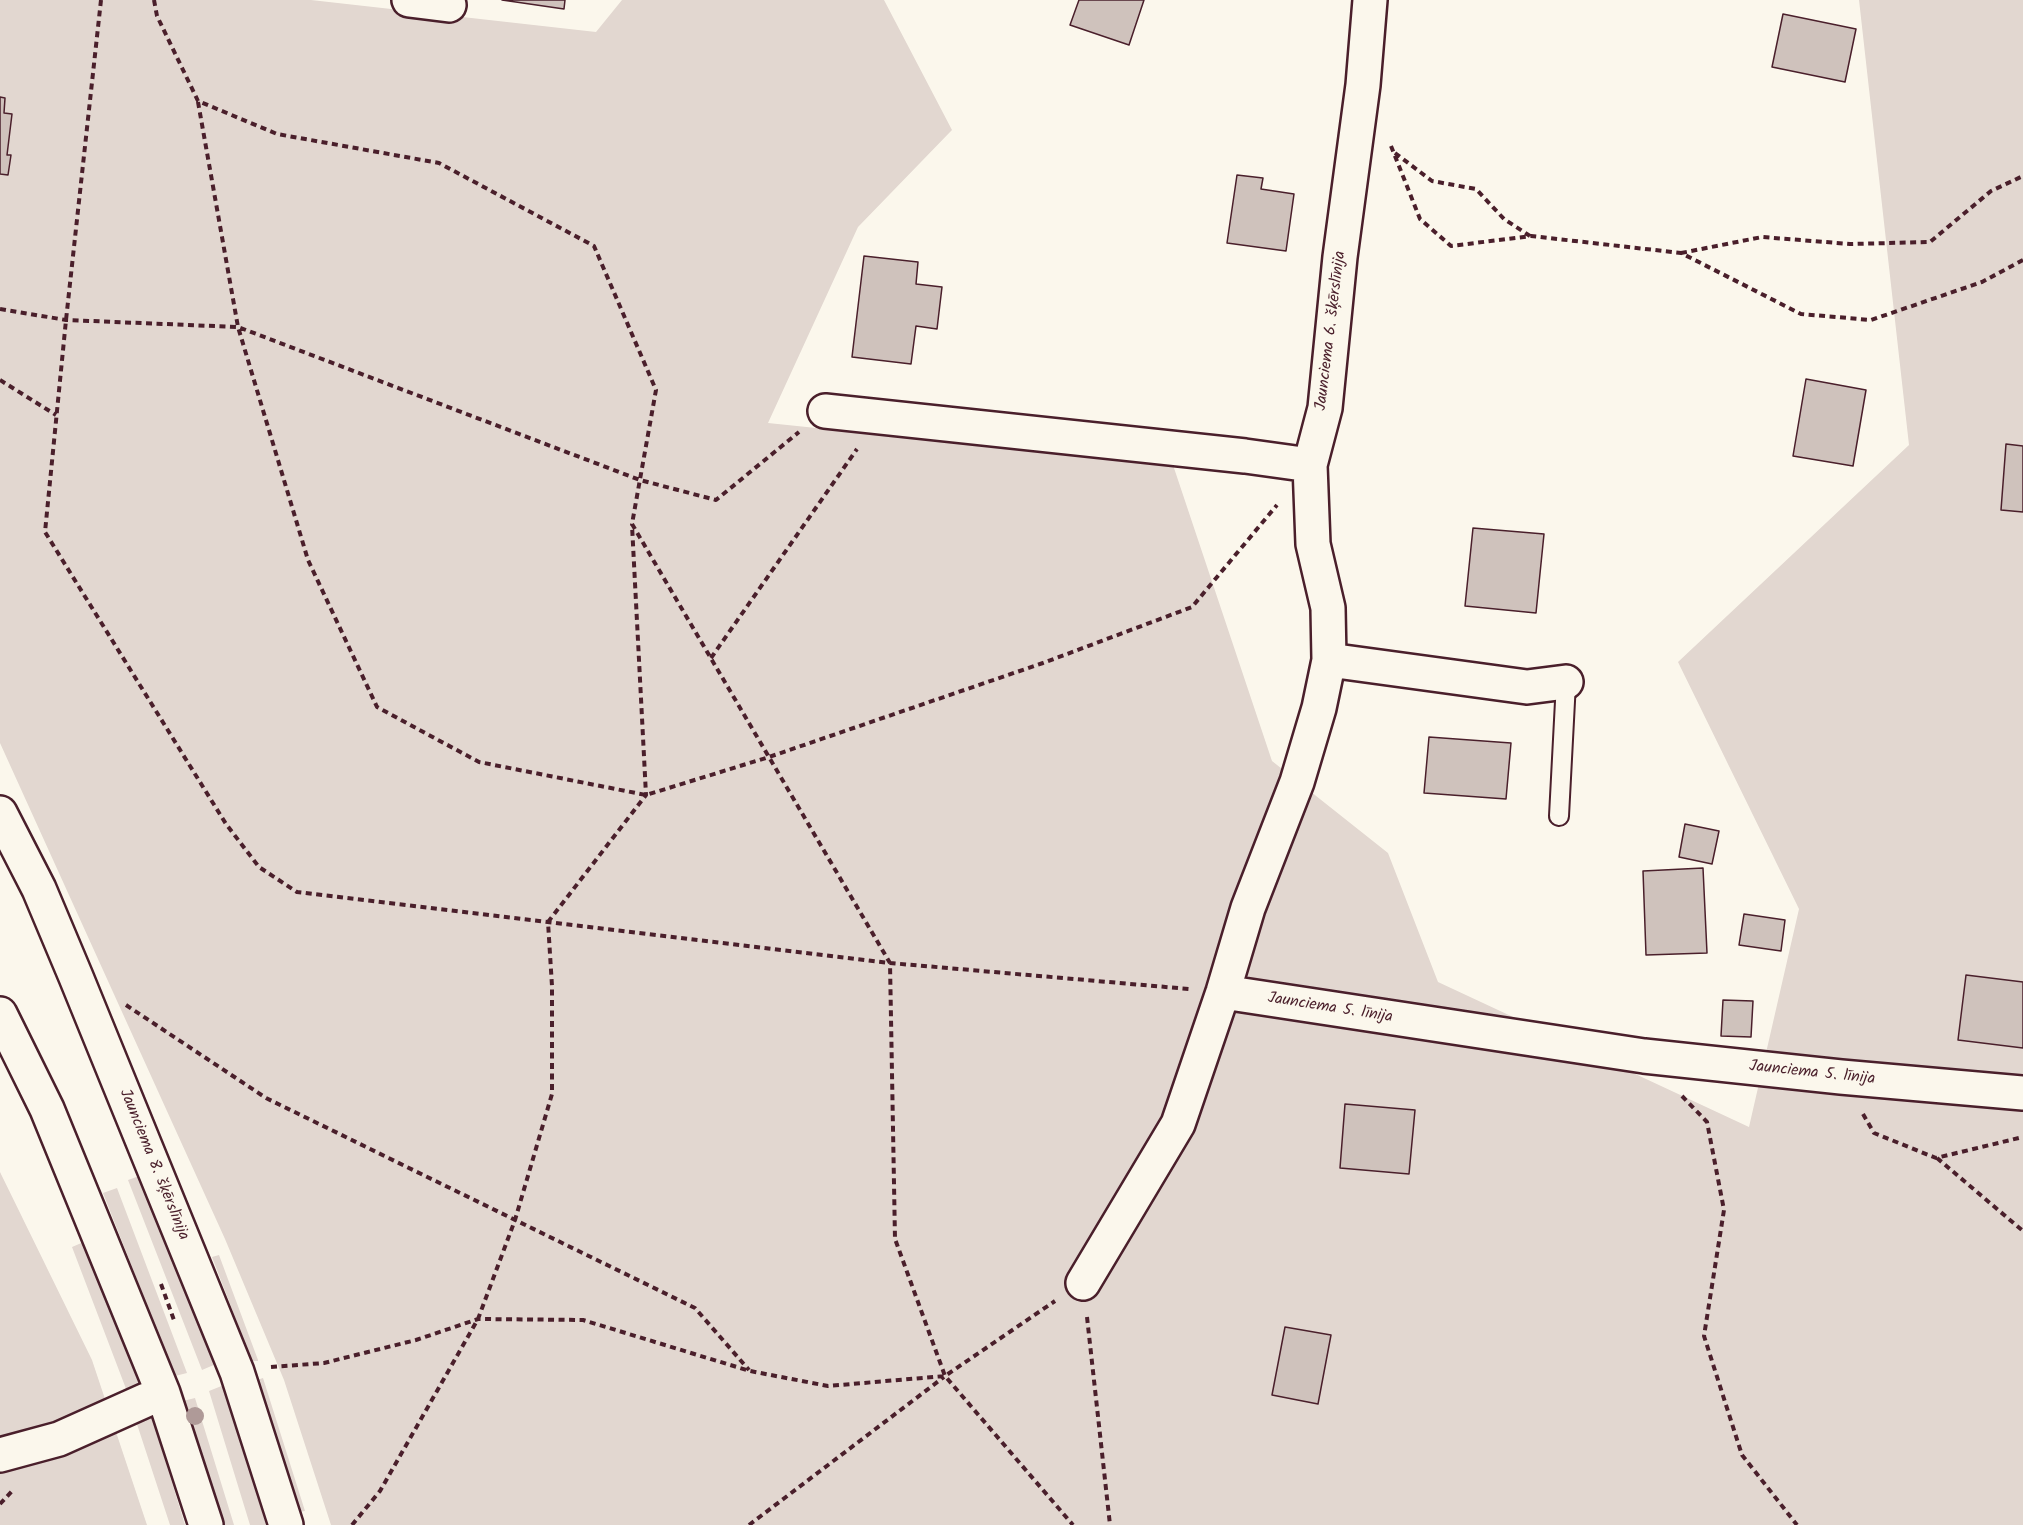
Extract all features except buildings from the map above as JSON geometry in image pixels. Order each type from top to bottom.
[{"type":"street","points":[[408,0],[449,5]]},
{"type":"street","name":"Jaunciema 6. šķērslīnija","points":[[1329,660],[1328,608],[1313,544],[1310,465],[1324,408],[1340,257],[1363,85],[1370,0]]},
{"type":"street","points":[[825,411],[1310,465]]},
{"type":"street","points":[[1083,1283],[1178,1124],[1248,908],[1297,782],[1319,708],[1329,660],[1527,687],[1566,682]]},
{"type":"street","name":"Jaunciema 8. šķērslīnija","points":[[0,813],[39,889],[76,976],[237,1372],[286,1525]]},
{"type":"street","name":"Jaunciema 5. līnija","points":[[1222,992],[1644,1056],[1840,1077],[2023,1093]]},
{"type":"street","points":[[0,1014],[47,1109],[163,1393],[206,1525]]},
{"type":"street","points":[[0,1455],[58,1439],[146,1400]]},
{"type":"lane","points":[[1559,816],[1566,682]]},
{"type":"path","points":[[101,0],[45,531],[226,824],[259,867],[297,892],[890,963],[1222,992]]},
{"type":"path","points":[[154,0],[158,16],[198,101],[238,327],[309,560],[377,707],[479,762],[646,795],[769,757],[1043,663],[1192,607],[1310,465]]},
{"type":"path","points":[[198,101],[278,134],[439,163],[594,246],[656,390],[632,524],[646,795],[548,922],[552,986],[552,1094],[515,1220],[478,1319],[380,1491],[352,1525]]},
{"type":"path","points":[[1389,143],[1420,219],[1450,246],[1531,237],[1681,253],[1762,237],[1850,244],[1930,242],[1992,191],[2023,176]]},
{"type":"path","points":[[1394,152],[1432,181],[1476,189],[1504,219],[1531,237]]},
{"type":"path","points":[[1681,253],[1801,314],[1871,320],[1982,282],[2023,260]]},
{"type":"path","points":[[0,309],[66,320],[238,327],[640,480],[716,500],[825,411]]},
{"type":"path","points":[[0,380],[56,415]]},
{"type":"path","points":[[711,658],[879,417]]},
{"type":"path","points":[[632,524],[890,963],[895,1239],[945,1376],[1072,1525]]},
{"type":"path","points":[[76,976],[109,994],[267,1098],[694,1308],[750,1371]]},
{"type":"path","points":[[1644,1056],[1707,1122],[1724,1210],[1704,1336],[1742,1455],[1797,1525]]},
{"type":"path","points":[[1840,1077],[1874,1132],[1936,1158],[2023,1231]]},
{"type":"path","points":[[1936,1158],[2023,1137]]},
{"type":"path","points":[[749,1525],[945,1376],[1083,1283],[1110,1525]]},
{"type":"path","points":[[266,1367],[324,1363],[416,1340],[478,1319],[583,1320],[750,1371],[828,1386],[945,1376]]},
{"type":"shaded area","points":[[0,0],[311,0],[596,32],[622,0],[884,0],[952,130],[858,227],[768,423],[1173,465],[1272,761],[1388,853],[1438,982],[1749,1127],[1799,909],[1678,662],[1909,445],[1859,0],[2023,0],[2023,1525],[331,1525],[284,1380],[225,1239],[0,743]]},
{"type":"shaded area","points":[[0,1172],[92,1360],[147,1525],[0,1525]]},
{"type":"shaded area","points":[[142,1175],[216,1364],[202,1370],[128,1180]]},
{"type":"shaded area","points":[[117,1188],[187,1373],[175,1376],[103,1193]]},
{"type":"shaded area","points":[[86,1241],[141,1389],[128,1394],[72,1247]]},
{"type":"shaded area","points":[[219,1255],[258,1361],[252,1361],[212,1257]]},
{"type":"shaded area","points":[[263,1378],[305,1511],[298,1512],[257,1380]]},
{"type":"shaded area","points":[[224,1385],[266,1525],[250,1525],[209,1391]]},
{"type":"shaded area","points":[[195,1398],[234,1525],[222,1525],[183,1401]]},
{"type":"shaded area","points":[[149,1408],[185,1525],[170,1525],[134,1415]]}]
